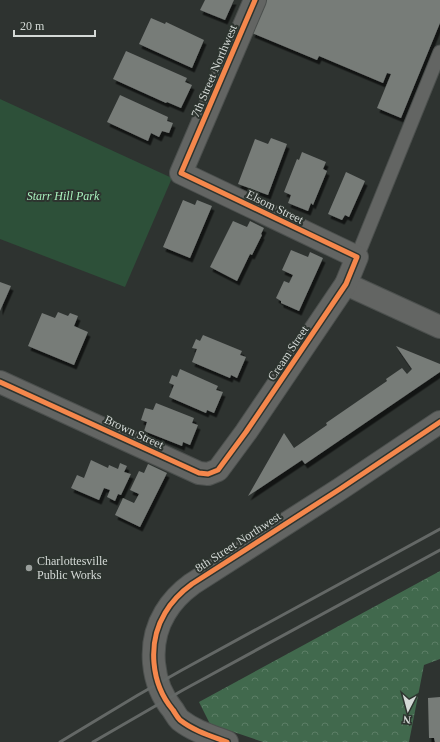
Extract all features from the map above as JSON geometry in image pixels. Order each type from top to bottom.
[{"type":"street","name":"7th Street Northwest","points":[[191,149],[255,0]]},
{"type":"street","name":"Elsom Street","points":[[191,149],[181,173],[357,257]]},
{"type":"street","points":[[357,257],[346,284],[440,327]]},
{"type":"street","name":"Cream Street","points":[[246,432],[346,284]]},
{"type":"street","name":"Brown Street","points":[[0,382],[199,473],[208,474],[218,470],[246,432]]},
{"type":"street","name":"8th Street Northwest","points":[[227,742],[192,736],[165,701],[156,680],[154,657],[158,631],[164,614],[178,595],[192,584],[340,489],[440,422]]},
{"type":"lane","points":[[357,257],[440,52]]},
{"type":"green space","name":"Starr Hill Park","points":[[0,99],[172,178],[125,287],[0,239]]},
{"type":"green space","points":[[440,571],[440,659],[424,665],[409,742],[263,742],[210,724],[199,702]]},
{"type":"building","points":[[205,0],[234,0],[225,20],[200,10]]},
{"type":"building","points":[[266,0],[440,0],[440,23],[401,118],[377,108],[391,74],[387,73],[383,83],[319,56],[317,60],[252,33]]},
{"type":"building","points":[[151,18],[165,24],[166,22],[204,40],[192,68],[139,44]]},
{"type":"building","points":[[126,51],[187,78],[185,82],[192,85],[181,108],[167,102],[166,103],[113,79]]},
{"type":"building","points":[[120,95],[168,117],[167,121],[173,123],[169,133],[162,131],[159,137],[151,133],[148,141],[107,122]]},
{"type":"building","points":[[271,138],[287,144],[268,195],[238,184],[255,139],[268,144]]},
{"type":"building","points":[[302,152],[326,162],[323,169],[327,171],[313,205],[311,203],[308,211],[288,203],[291,195],[284,192],[297,159],[299,160]]},
{"type":"building","points":[[346,172],[365,181],[349,217],[345,215],[342,220],[328,214]]},
{"type":"building","points":[[183,200],[195,205],[197,200],[212,206],[190,258],[163,247]]},
{"type":"building","points":[[233,221],[247,227],[250,221],[264,228],[252,255],[250,254],[237,281],[210,267]]},
{"type":"building","points":[[291,250],[308,257],[310,252],[323,258],[299,311],[281,303],[281,301],[276,298],[284,281],[289,283],[293,275],[282,270]]},
{"type":"building","points":[[0,282],[11,286],[0,311]]},
{"type":"building","points":[[58,312],[68,316],[70,313],[78,316],[74,326],[88,332],[74,365],[28,346],[42,313],[55,318]]},
{"type":"building","points":[[203,335],[242,351],[240,355],[246,357],[237,378],[231,375],[230,378],[192,362],[197,349],[192,348],[196,339],[200,341]]},
{"type":"building","points":[[396,346],[440,364],[440,372],[305,464],[302,460],[248,496],[284,433],[294,448],[327,425],[326,423],[387,381],[386,379],[402,368],[407,374],[412,369]]},
{"type":"building","points":[[180,369],[218,386],[216,390],[223,392],[214,413],[207,410],[206,413],[169,397],[174,385],[169,383],[172,375],[177,377]]},
{"type":"building","points":[[156,403],[194,418],[192,423],[198,425],[190,445],[183,442],[182,446],[144,431],[147,422],[141,420],[145,408],[153,410]]},
{"type":"building","points":[[91,460],[108,468],[109,465],[118,469],[120,463],[127,466],[124,472],[131,474],[121,495],[118,494],[115,501],[107,497],[110,490],[104,488],[99,500],[71,488],[77,475],[84,478]]},
{"type":"building","points":[[148,464],[167,473],[140,527],[115,515],[123,498],[134,503],[139,494],[130,490],[139,471],[144,473]]},
{"type":"building","points":[[440,697],[440,742],[435,742],[434,738],[429,738],[428,698]]},
{"type":"railway","points":[[60,742],[182,670],[440,529]]},
{"type":"railway","points":[[93,742],[183,690],[440,550]]},
{"type":"cycle path","points":[[0,382],[199,473],[208,474],[218,470],[246,432],[346,284],[357,257],[181,173],[255,0]]},
{"type":"cycle path","points":[[227,742],[197,730],[180,720],[166,700],[160,688],[156,676],[154,650],[159,625],[165,613],[177,597],[192,584],[340,489],[440,422]]},
{"type":"place","name":"Charlottesville Public Works","points":[[29,568]]}]
